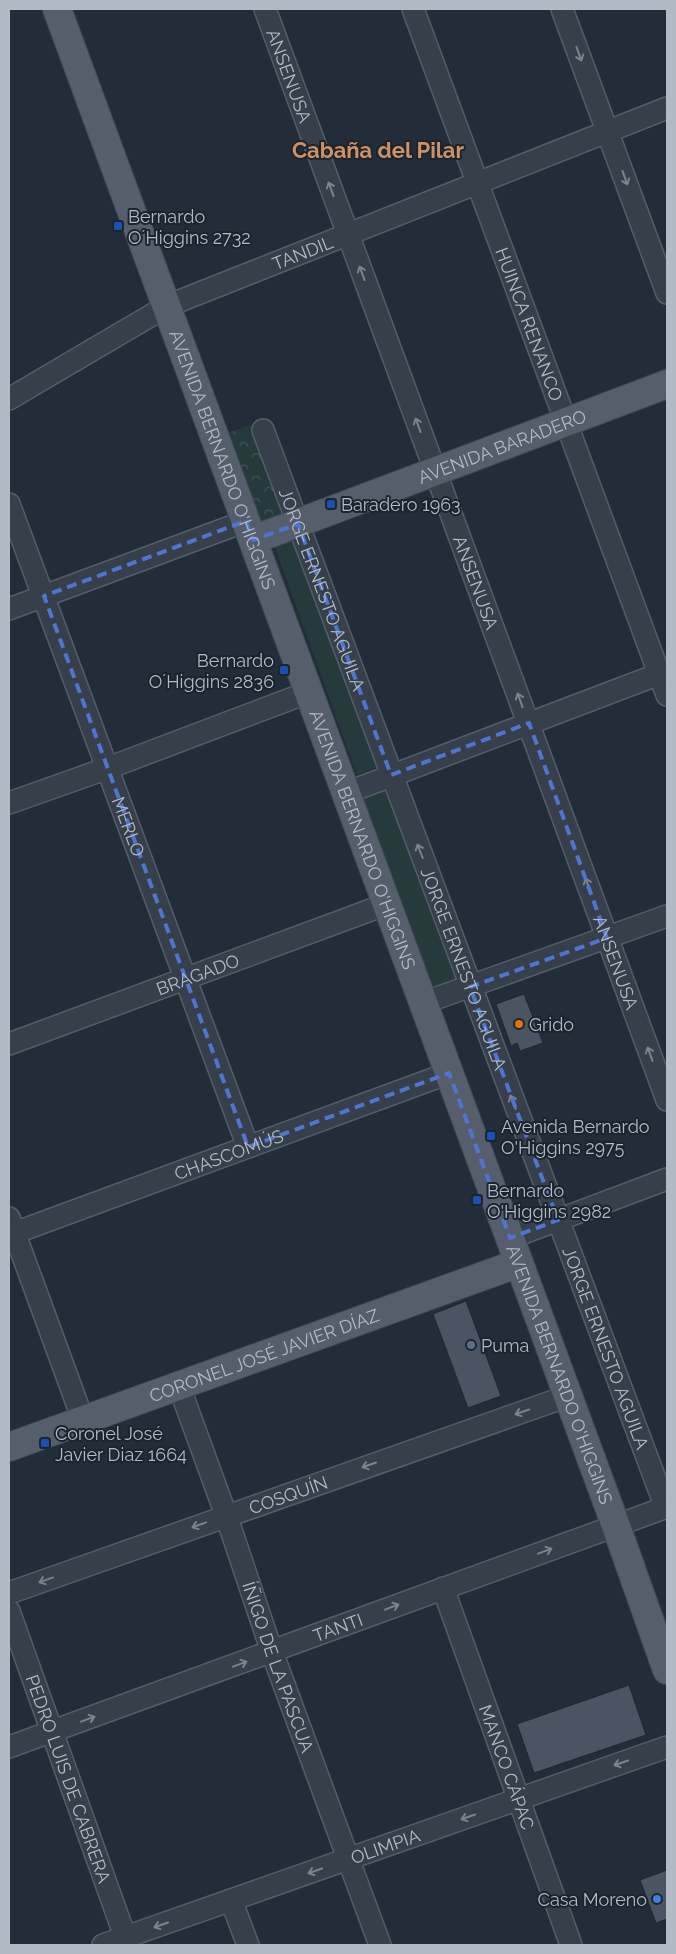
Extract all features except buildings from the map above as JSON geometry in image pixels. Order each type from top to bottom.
[{"type":"main road","name":"AVENIDA BERNARDO O'HIGGINS","points":[[57,9],[616,1526],[667,1670]]},
{"type":"main road","name":"AVENIDA BARADERO","points":[[249,531],[298,524],[667,384]]},
{"type":"main road","name":"CORONEL JOSÉ JAVIER DÍAZ","points":[[9,1447],[519,1263]]},
{"type":"street","name":"ANSENUSA","points":[[265,9],[667,1100]]},
{"type":"street","name":"HUINCA RENANCO","points":[[413,9],[567,422],[663,672],[667,695]]},
{"type":"street","points":[[562,9],[667,293]]},
{"type":"street","name":"TANDIL","points":[[9,399],[167,306],[667,108]]},
{"type":"street","name":"JORGE ERNESTO AGUILA","points":[[263,430],[666,1507]]},
{"type":"street","name":"MERLO","points":[[9,504],[248,1148]]},
{"type":"street","points":[[9,608],[249,531]]},
{"type":"street","points":[[346,793],[663,672]]},
{"type":"street","points":[[9,803],[108,768],[309,692]]},
{"type":"street","name":"BRAGADO","points":[[9,1044],[387,904]]},
{"type":"street","points":[[423,1004],[667,916]]},
{"type":"street","name":"CHASCOMÚS","points":[[11,1229],[248,1148],[449,1073]]},
{"type":"street","points":[[510,1238],[667,1179]]},
{"type":"street","points":[[11,1229],[83,1420]]},
{"type":"street","name":"ÍÑIGO DE LA PASCUA","points":[[179,1386],[226,1515],[272,1652],[380,1945]]},
{"type":"street","name":"COSQUÍN","points":[[9,1593],[568,1396]]},
{"type":"street","name":"TANTI","points":[[9,1748],[666,1507]]},
{"type":"street","name":"MANCO CÁPAC","points":[[443,1588],[571,1945]]},
{"type":"street","name":"PEDRO LUIS DE CABRERA","points":[[9,1611],[127,1941]]},
{"type":"street","name":"OLIMPIA","points":[[103,1945],[127,1941],[231,1900],[667,1747]]},
{"type":"street","points":[[231,1900],[248,1945]]},
{"type":"highlighted area","points":[[246,521],[253,540],[298,524],[391,775],[529,723],[607,938],[470,987],[558,1220],[510,1238],[449,1073],[248,1147],[44,596]]},
{"type":"green space","points":[[251,425],[284,521],[261,529],[228,433]]},
{"type":"green space","points":[[299,533],[383,765],[357,775],[273,542]]},
{"type":"green space","points":[[388,782],[463,985],[430,997],[357,794]]},
{"type":"place","name":"Bernardo O´Higgins 2732","points":[[118,226]]},
{"type":"place","name":"Baradero 1963","points":[[331,504]]},
{"type":"place","name":"Bernardo O´Higgins 2836","points":[[284,670]]},
{"type":"place","name":"Grido","points":[[519,1024]]},
{"type":"place","name":"Avenida Bernardo O'Higgins 2975","points":[[491,1136]]},
{"type":"place","name":"Bernardo O'Higgins 2982","points":[[477,1200]]},
{"type":"place","name":"Puma","points":[[471,1345]]},
{"type":"place","name":"Coronel José Javier Diaz 1664","points":[[45,1443]]},
{"type":"place","name":"Casa Moreno","points":[[657,1899]]},
{"type":"district","name":"Cabaña del Pilar","points":[[378,150]]}]
